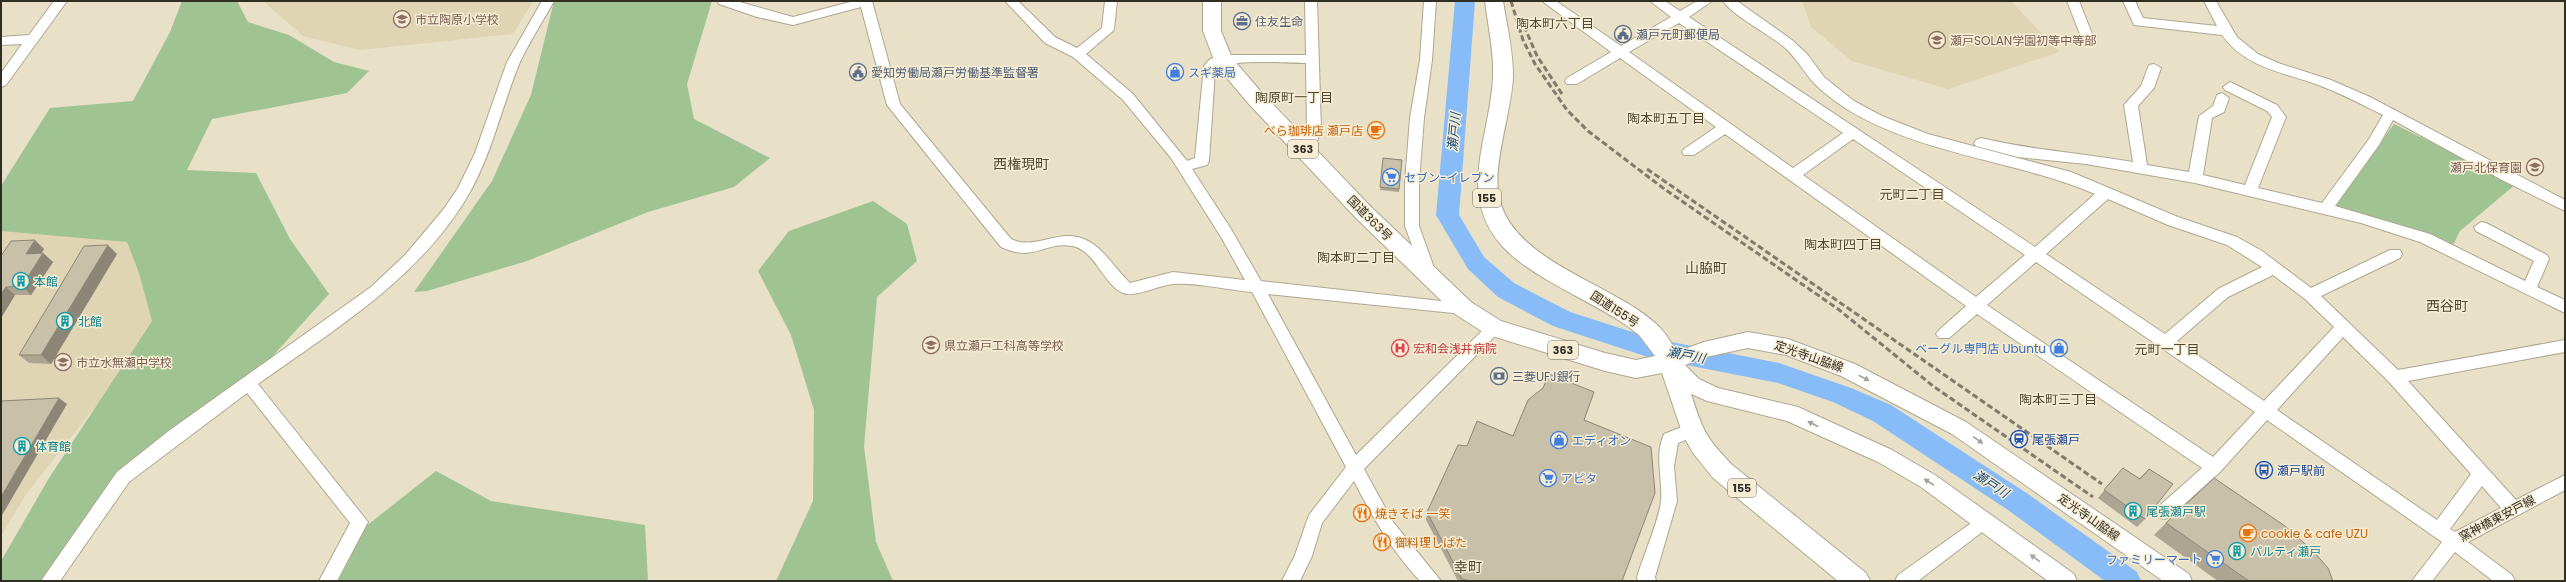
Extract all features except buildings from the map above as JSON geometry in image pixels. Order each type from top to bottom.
[{"type":"highway","name":"国道363号","points":[[1212,1],[1212,31],[1223,60],[1307,153],[1431,278],[1463,308],[1494,328],[1605,362],[1636,369],[1669,364]]},
{"type":"highway","name":"国道155号","points":[[1494,1],[1503,75],[1500,109],[1486,184],[1490,211],[1509,240],[1537,262],[1636,321],[1657,340],[1669,364],[1692,430],[1705,452],[1722,471],[1857,581]]},
{"type":"main road","name":"定光寺山脇線","points":[[1669,364],[1704,350],[1748,340],[1788,347],[1848,370],[1922,407],[1959,428],[2181,581]]},
{"type":"main road","points":[[1669,364],[1692,385],[1714,394],[1791,413],[1885,456],[1928,481],[2066,581]]},
{"type":"street","points":[[1,82],[61,1]]},
{"type":"street","points":[[50,581],[123,477],[176,435],[249,384],[376,291],[410,258],[448,214],[464,190],[482,153],[514,62],[548,1]]},
{"type":"street","points":[[723,1],[761,14],[775,15],[793,21],[866,1],[894,105],[1006,243],[1014,248],[1032,250],[1062,241],[1078,241],[1089,248],[1106,264],[1122,286],[1128,288],[1173,278],[1257,288],[1463,308]]},
{"type":"street","points":[[1011,1],[1050,40],[1078,54],[1128,97],[1183,167],[1226,233],[1387,527],[1408,556],[1432,581]]},
{"type":"street","points":[[1078,54],[1108,30],[1111,1]]},
{"type":"street","points":[[1307,153],[1314,130],[1311,1]]},
{"type":"street","points":[[1430,1],[1426,60],[1417,125],[1412,226],[1431,278]]},
{"type":"street","points":[[1548,1],[1727,126],[1793,175],[1976,305],[2214,467]]},
{"type":"street","points":[[1656,1],[2166,342],[2454,541],[2506,581]]},
{"type":"street","points":[[1572,81],[1706,1]]},
{"type":"street","points":[[1729,1],[1787,42],[1803,58],[1819,80],[1849,104],[1898,129],[1924,138],[2066,176],[2173,221],[2232,241],[2257,255],[2310,295],[2395,376],[2514,510]]},
{"type":"street","points":[[2072,1],[2088,39]]},
{"type":"street","points":[[2129,1],[2138,22],[2224,31]]},
{"type":"street","points":[[2210,1],[2224,31],[2237,46],[2254,58],[2335,87],[2390,114],[2565,206]]},
{"type":"street","points":[[1,41],[33,39]]},
{"type":"street","points":[[1183,167],[1202,161],[1209,69],[1215,62],[1223,60],[1313,59]]},
{"type":"street","points":[[2142,168],[2131,105],[2148,88],[2154,68]]},
{"type":"street","points":[[2230,87],[2272,108],[2279,117],[2270,133],[2263,160],[2250,190]]},
{"type":"street","points":[[2195,178],[2206,116],[2219,109],[2222,98]]},
{"type":"street","points":[[2326,208],[2374,142],[2390,114]]},
{"type":"street","points":[[1689,152],[1727,126]]},
{"type":"street","points":[[1898,129],[1915,127],[2018,152],[2086,159],[2142,168],[2195,178],[2326,208],[2425,238],[2528,288],[2564,310]]},
{"type":"street","points":[[1793,175],[1852,133]]},
{"type":"street","points":[[1944,334],[2107,192]]},
{"type":"street","points":[[2481,227],[2542,259],[2528,288]]},
{"type":"street","points":[[2310,295],[2395,254]]},
{"type":"street","points":[[2166,342],[2223,293],[2274,268]]},
{"type":"street","points":[[2164,512],[2214,467],[2344,326]]},
{"type":"street","points":[[1291,581],[1303,556],[1315,520],[1338,487],[1380,440],[1407,416],[1494,328]]},
{"type":"street","points":[[2395,376],[2565,346]]},
{"type":"street","points":[[249,384],[359,522],[328,581]]},
{"type":"street","points":[[1647,581],[1646,577],[1669,501],[1666,466],[1670,439],[1692,430]]},
{"type":"street","points":[[2439,531],[2481,474]]},
{"type":"street","name":"窯神橋東安戸線","points":[[2421,581],[2454,541],[2565,482]]},
{"type":"street","points":[[1904,581],[1984,521]]},
{"type":"shaded area","name":"市立陶原小学校","points":[[263,1],[533,1],[513,34],[360,50],[303,36]]},
{"type":"shaded area","name":"瀬戸SOLAN学園初等中等部","points":[[1802,1],[2011,1],[2059,52],[1948,89],[1852,61],[1811,27]]},
{"type":"shaded area","name":"市立水無瀬中学校","points":[[1,231],[131,240],[152,321],[98,403],[26,494],[1,536]]},
{"type":"green space","points":[[182,1],[237,1],[248,22],[289,35],[334,62],[369,71],[347,93],[212,119],[187,170],[256,173],[290,239],[329,294],[260,370],[123,466],[45,581],[1,581],[1,561],[49,478],[152,321],[139,273],[127,242],[1,231],[1,186],[50,108],[133,101],[170,32]]},
{"type":"green space","points":[[554,1],[712,1],[687,84],[694,119],[770,158],[734,187],[648,212],[527,261],[427,291],[414,292],[492,181],[531,95]]},
{"type":"green space","points":[[2394,124],[2516,184],[2460,231],[2451,249],[2334,206]]},
{"type":"green space","points":[[873,201],[907,224],[917,261],[877,297],[864,446],[876,542],[893,581],[776,581],[813,501],[814,410],[791,335],[758,271],[789,231]]},
{"type":"green space","points":[[436,471],[491,501],[645,525],[648,581],[337,581],[365,527]]},
{"type":"waterway","name":"瀬戸川","points":[[1465,1],[1447,215],[1476,263],[1506,290],[1562,319],[1651,348],[1779,373],[1842,395],[1882,413],[2018,502],[2127,581]]},
{"type":"railway","points":[[1511,1],[1523,40],[1535,64],[1567,110],[1588,131],[1663,188],[1838,309],[1933,386],[2093,497]]},
{"type":"railway","points":[[1524,26],[1537,56],[1562,94]]},
{"type":"railway","points":[[1647,169],[2102,484]]},
{"type":"place","name":"市立陶原小学校","points":[[402,19]]},
{"type":"place","name":"住友生命","points":[[1242,21]]},
{"type":"place","name":"瀬戸元町郵便局","points":[[1623,34]]},
{"type":"place","name":"瀬戸SOLAN学園初等中等部","points":[[1937,40]]},
{"type":"place","name":"愛知労働局瀬戸労働基準監督署","points":[[858,72]]},
{"type":"place","name":"スギ薬局","points":[[1175,72]]},
{"type":"place","name":"べら珈琲店 瀬戸店","points":[[1376,130]]},
{"type":"place","name":"瀬戸北保育園","points":[[2535,167]]},
{"type":"place","name":"セブン-イレブン","points":[[1391,177]]},
{"type":"place","name":"本館","points":[[21,281]]},
{"type":"place","name":"北館","points":[[65,321]]},
{"type":"place","name":"県立瀬戸工科高等学校","points":[[931,345]]},
{"type":"place","name":"宏和会浅井病院","points":[[1400,348]]},
{"type":"place","name":"ベーグル専門店 Ubuntu","points":[[2059,348]]},
{"type":"place","name":"市立水無瀬中学校","points":[[63,362]]},
{"type":"place","name":"三菱UFJ銀行","points":[[1499,376]]},
{"type":"place","name":"尾張瀬戸","points":[[2019,439]]},
{"type":"place","name":"エディオン","points":[[1559,440]]},
{"type":"place","name":"体育館","points":[[22,446]]},
{"type":"place","name":"瀬戸駅前","points":[[2264,470]]},
{"type":"place","name":"アピタ","points":[[1548,478]]},
{"type":"place","name":"尾張瀬戸駅","points":[[2133,511]]},
{"type":"place","name":"焼きそば 一笑","points":[[1362,513]]},
{"type":"place","name":"cookie & cafe UZU","points":[[2248,533]]},
{"type":"place","name":"御料理しばた","points":[[1382,542]]},
{"type":"place","name":"パルティ瀬戸","points":[[2237,551]]},
{"type":"place","name":"ファミリーマート","points":[[2215,559]]},
{"type":"district","name":"陶本町六丁目","points":[[1555,23]]},
{"type":"district","name":"陶原町一丁目","points":[[1294,97]]},
{"type":"district","name":"陶本町五丁目","points":[[1666,118]]},
{"type":"district","name":"西権現町","points":[[1021,164]]},
{"type":"district","name":"元町二丁目","points":[[1912,194]]},
{"type":"district","name":"陶本町四丁目","points":[[1843,244]]},
{"type":"district","name":"陶本町二丁目","points":[[1356,257]]},
{"type":"district","name":"山脇町","points":[[1706,268]]},
{"type":"district","name":"西谷町","points":[[2447,306]]},
{"type":"district","name":"元町一丁目","points":[[2167,349]]},
{"type":"district","name":"陶本町三丁目","points":[[2058,399]]},
{"type":"district","name":"幸町","points":[[1468,567]]}]
